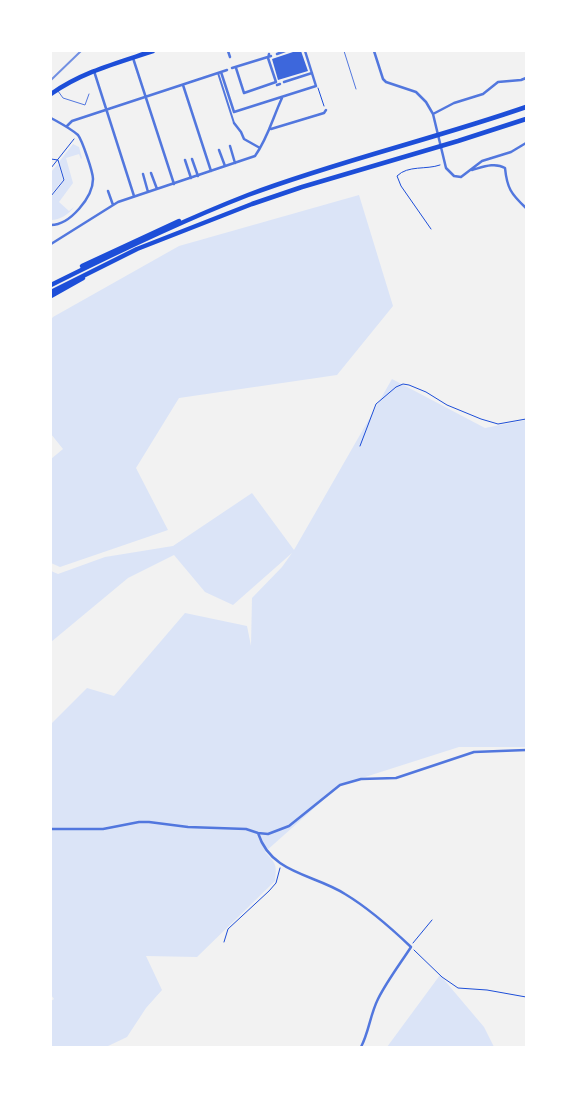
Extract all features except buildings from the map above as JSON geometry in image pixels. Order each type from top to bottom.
[{"type":"highway","points":[[51,94],[66,84],[94,71],[153,51]]},
{"type":"highway","points":[[51,284],[143,237],[179,221],[302,176],[454,131],[526,107]]},
{"type":"highway","points":[[51,292],[137,249],[252,204],[526,119]]},
{"type":"highway","points":[[51,296],[146,248],[252,204]]},
{"type":"street","points":[[228,51],[230,57]]},
{"type":"street","points":[[277,54],[285,51]]},
{"type":"street","points":[[220,72],[234,112],[316,86],[305,51]]},
{"type":"street","points":[[374,51],[383,79],[390,84],[416,92],[422,97],[432,114],[446,168],[454,176],[461,177],[482,161],[511,152],[526,143]]},
{"type":"street","points":[[268,58],[277,84],[244,93],[233,67],[268,58],[270,55]]},
{"type":"street","points":[[133,58],[174,184]]},
{"type":"street","points":[[66,126],[72,121],[106,109],[227,70]]},
{"type":"street","points":[[94,71],[134,196]]},
{"type":"street","points":[[220,72],[234,122],[244,140],[260,148]]},
{"type":"street","points":[[284,82],[312,73]]},
{"type":"street","points":[[432,114],[454,103],[483,94],[498,82],[526,78]]},
{"type":"street","points":[[183,84],[212,171]]},
{"type":"street","points":[[51,244],[113,205],[134,196],[253,157],[257,154],[270,129],[281,96]]},
{"type":"street","points":[[270,129],[324,113],[326,110]]},
{"type":"street","points":[[51,118],[78,135],[82,141],[93,179],[89,196],[73,216],[58,224],[51,225]]},
{"type":"street","points":[[230,146],[235,163]]},
{"type":"street","points":[[220,150],[225,166]]},
{"type":"street","points":[[192,159],[198,176]]},
{"type":"street","points":[[185,160],[191,178]]},
{"type":"street","points":[[469,171],[492,165],[505,168],[508,186],[526,208]]},
{"type":"street","points":[[151,172],[156,189]]},
{"type":"street","points":[[143,174],[148,192]]},
{"type":"street","points":[[108,191],[113,205]]},
{"type":"street","points":[[51,829],[103,829],[139,822],[149,822],[188,827],[246,829],[268,834],[289,826],[340,785],[361,779],[396,778],[474,752],[526,750]]},
{"type":"street","points":[[258,833],[262,846],[281,864],[347,895],[372,911],[411,947],[378,998],[366,1038],[361,1047]]},
{"type":"lane","points":[[344,51],[356,90]]},
{"type":"lane","points":[[57,90],[63,98],[84,106],[89,94]]},
{"type":"path","points":[[316,86],[326,110]]},
{"type":"path","points":[[51,168],[78,135]]},
{"type":"path","points":[[51,159],[58,160]]},
{"type":"path","points":[[51,196],[64,180],[58,160]]},
{"type":"path","points":[[431,229],[400,186],[397,176],[400,172],[413,168],[431,167],[445,163]]},
{"type":"path","points":[[360,446],[376,404],[396,387],[403,384],[426,392],[448,406],[498,424],[526,419]]},
{"type":"path","points":[[224,942],[228,929],[276,883],[281,864]]},
{"type":"path","points":[[432,920],[411,947],[442,977],[458,988],[487,990],[526,997]]},
{"type":"shaded area","points":[[73,144],[79,147],[82,158],[79,154],[66,158],[73,183],[59,202],[69,211],[74,207],[64,216],[51,220],[51,197],[65,180],[59,162]]},
{"type":"shaded area","points":[[58,164],[63,180],[51,194],[51,172]]},
{"type":"shaded area","points":[[359,195],[393,306],[337,375],[179,398],[136,468],[168,530],[60,567],[51,563],[51,459],[63,449],[51,434],[51,320],[53,317],[179,246]]},
{"type":"shaded area","points":[[392,379],[485,428],[526,420],[526,747],[459,747],[340,785],[265,852],[275,865],[275,881],[197,957],[146,956],[162,990],[146,1008],[127,1037],[106,1047],[51,1047],[51,1001],[54,999],[51,995],[51,724],[87,688],[114,696],[185,613],[247,626],[251,646],[252,598],[282,567],[292,553],[233,605],[205,592],[174,555],[128,578],[51,642],[51,571],[58,574],[105,557],[173,546],[252,493],[294,550]]},
{"type":"shaded area","points":[[440,975],[484,1027],[494,1047],[387,1047]]},
{"type":"railway","points":[[51,80],[81,51]]}]
